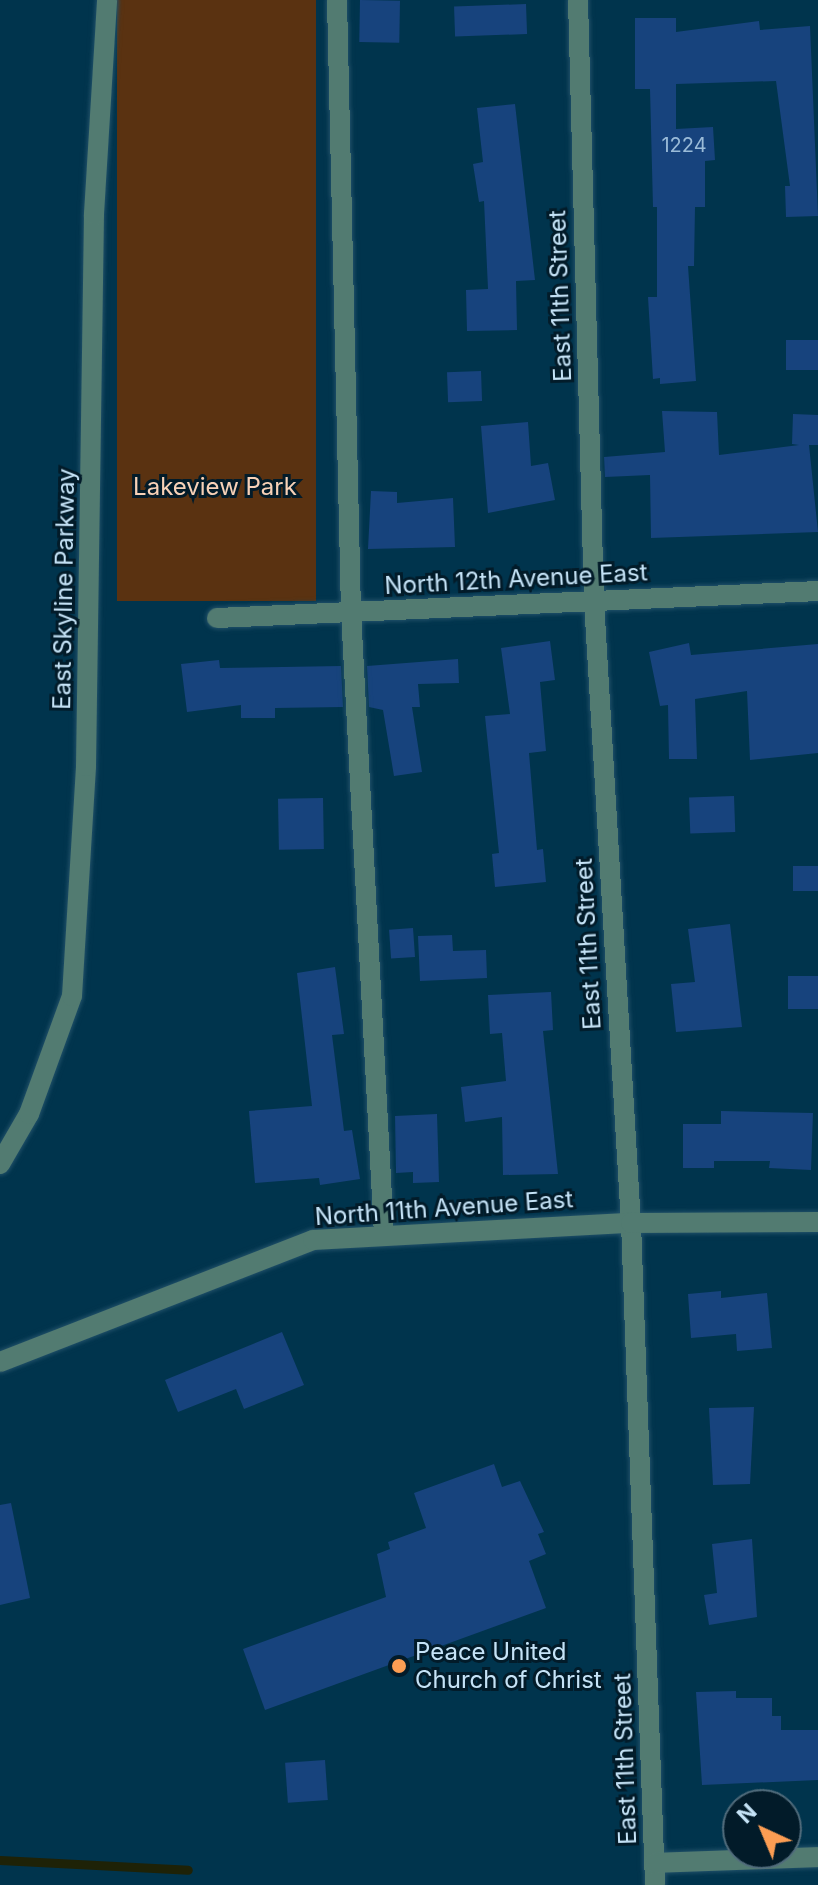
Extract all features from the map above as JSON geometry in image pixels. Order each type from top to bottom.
[{"type":"street","name":"East Skyline Parkway","points":[[0,1164],[29,1114],[72,996],[86,766],[94,214],[107,0]]},
{"type":"street","points":[[337,0],[351,612],[384,1236]]},
{"type":"street","name":"East 11th Street","points":[[578,0],[594,601],[631,1223],[655,1885]]},
{"type":"street","name":"North 12th Avenue East","points":[[217,618],[818,591]]},
{"type":"street","name":"North 11th Avenue East","points":[[0,1362],[313,1240],[631,1223],[818,1222]]},
{"type":"street","points":[[655,1863],[818,1857]]},
{"type":"green space","name":"Lakeview Park","points":[[117,0],[316,0],[316,601],[117,601]]},
{"type":"building","points":[[360,0],[400,1],[399,43],[359,42]]},
{"type":"building","points":[[526,4],[527,34],[455,36],[454,7]]},
{"type":"building","points":[[635,18],[676,18],[676,32],[759,21],[760,30],[810,26],[818,216],[786,217],[785,186],[790,186],[776,81],[676,84],[676,129],[713,127],[715,160],[705,161],[705,207],[695,207],[694,266],[688,266],[696,381],[660,384],[660,378],[653,379],[648,297],[657,297],[657,207],[653,207],[650,89],[635,89]]},
{"type":"building","points":[[515,104],[535,280],[516,281],[517,330],[467,331],[466,290],[488,289],[484,201],[479,202],[473,164],[483,162],[477,108]]},
{"type":"building","points":[[786,340],[818,340],[818,370],[786,370]]},
{"type":"building","points":[[481,371],[482,401],[448,402],[447,372]]},
{"type":"building","points":[[662,411],[717,412],[719,455],[799,445],[792,444],[793,414],[818,415],[818,445],[809,445],[818,532],[651,538],[650,475],[605,477],[604,457],[665,452]]},
{"type":"building","points":[[528,422],[531,466],[548,463],[555,500],[488,513],[481,426]]},
{"type":"building","points":[[371,491],[397,492],[397,503],[453,498],[455,547],[368,549]]},
{"type":"building","points":[[550,641],[555,680],[540,682],[546,751],[529,753],[537,850],[543,849],[546,882],[495,887],[492,854],[499,853],[485,716],[510,714],[501,648]]},
{"type":"building","points":[[689,643],[691,655],[818,644],[818,753],[750,760],[747,691],[695,699],[697,759],[669,759],[668,705],[660,706],[649,652]]},
{"type":"building","points":[[458,659],[459,683],[418,684],[420,707],[412,707],[422,772],[394,776],[383,710],[369,707],[367,666]]},
{"type":"building","points":[[219,660],[220,668],[341,666],[343,707],[275,708],[275,718],[241,718],[241,705],[187,712],[181,664]]},
{"type":"building","points":[[734,796],[735,832],[690,834],[689,798]]},
{"type":"building","points":[[323,798],[324,849],[279,850],[278,799]]},
{"type":"building","points":[[793,866],[818,866],[818,891],[793,891]]},
{"type":"building","points":[[730,924],[742,1027],[676,1032],[671,984],[695,982],[688,929]]},
{"type":"building","points":[[413,928],[415,957],[391,959],[389,930]]},
{"type":"building","points":[[452,935],[453,951],[486,950],[487,978],[420,981],[418,936]]},
{"type":"building","points":[[335,967],[344,1034],[332,1035],[344,1131],[352,1130],[360,1179],[320,1185],[319,1178],[255,1183],[249,1111],[312,1106],[297,973]]},
{"type":"building","points":[[788,976],[818,976],[818,1009],[788,1009]]},
{"type":"building","points":[[551,992],[553,1030],[543,1031],[558,1174],[503,1175],[502,1117],[465,1122],[461,1087],[506,1081],[502,1033],[490,1034],[488,995]]},
{"type":"building","points":[[721,1111],[813,1113],[811,1170],[769,1168],[770,1161],[714,1161],[714,1168],[683,1168],[683,1124],[721,1124]]},
{"type":"building","points":[[437,1114],[439,1182],[413,1183],[413,1172],[396,1173],[395,1116]]},
{"type":"building","points":[[721,1291],[721,1298],[767,1293],[772,1348],[737,1351],[736,1334],[691,1338],[688,1294]]},
{"type":"building","points":[[282,1332],[304,1385],[244,1409],[236,1389],[178,1412],[165,1380]]},
{"type":"building","points":[[754,1407],[750,1484],[713,1485],[709,1408]]},
{"type":"building","points":[[494,1464],[502,1487],[520,1481],[544,1532],[538,1534],[546,1554],[529,1561],[546,1608],[265,1710],[243,1649],[386,1597],[377,1554],[390,1549],[388,1542],[426,1528],[414,1493]]},
{"type":"building","points":[[11,1503],[30,1598],[0,1605],[0,1505]]},
{"type":"building","points":[[752,1539],[757,1617],[709,1625],[704,1595],[717,1593],[712,1544]]},
{"type":"building","points":[[736,1691],[736,1698],[772,1698],[772,1716],[781,1716],[781,1730],[818,1730],[818,1780],[702,1785],[696,1692]]},
{"type":"building","points":[[325,1760],[328,1800],[288,1803],[285,1763]]},
{"type":"waterway","points":[[0,1860],[188,1870]]},
{"type":"place","name":"Peace United Church of Christ","points":[[399,1666]]}]
